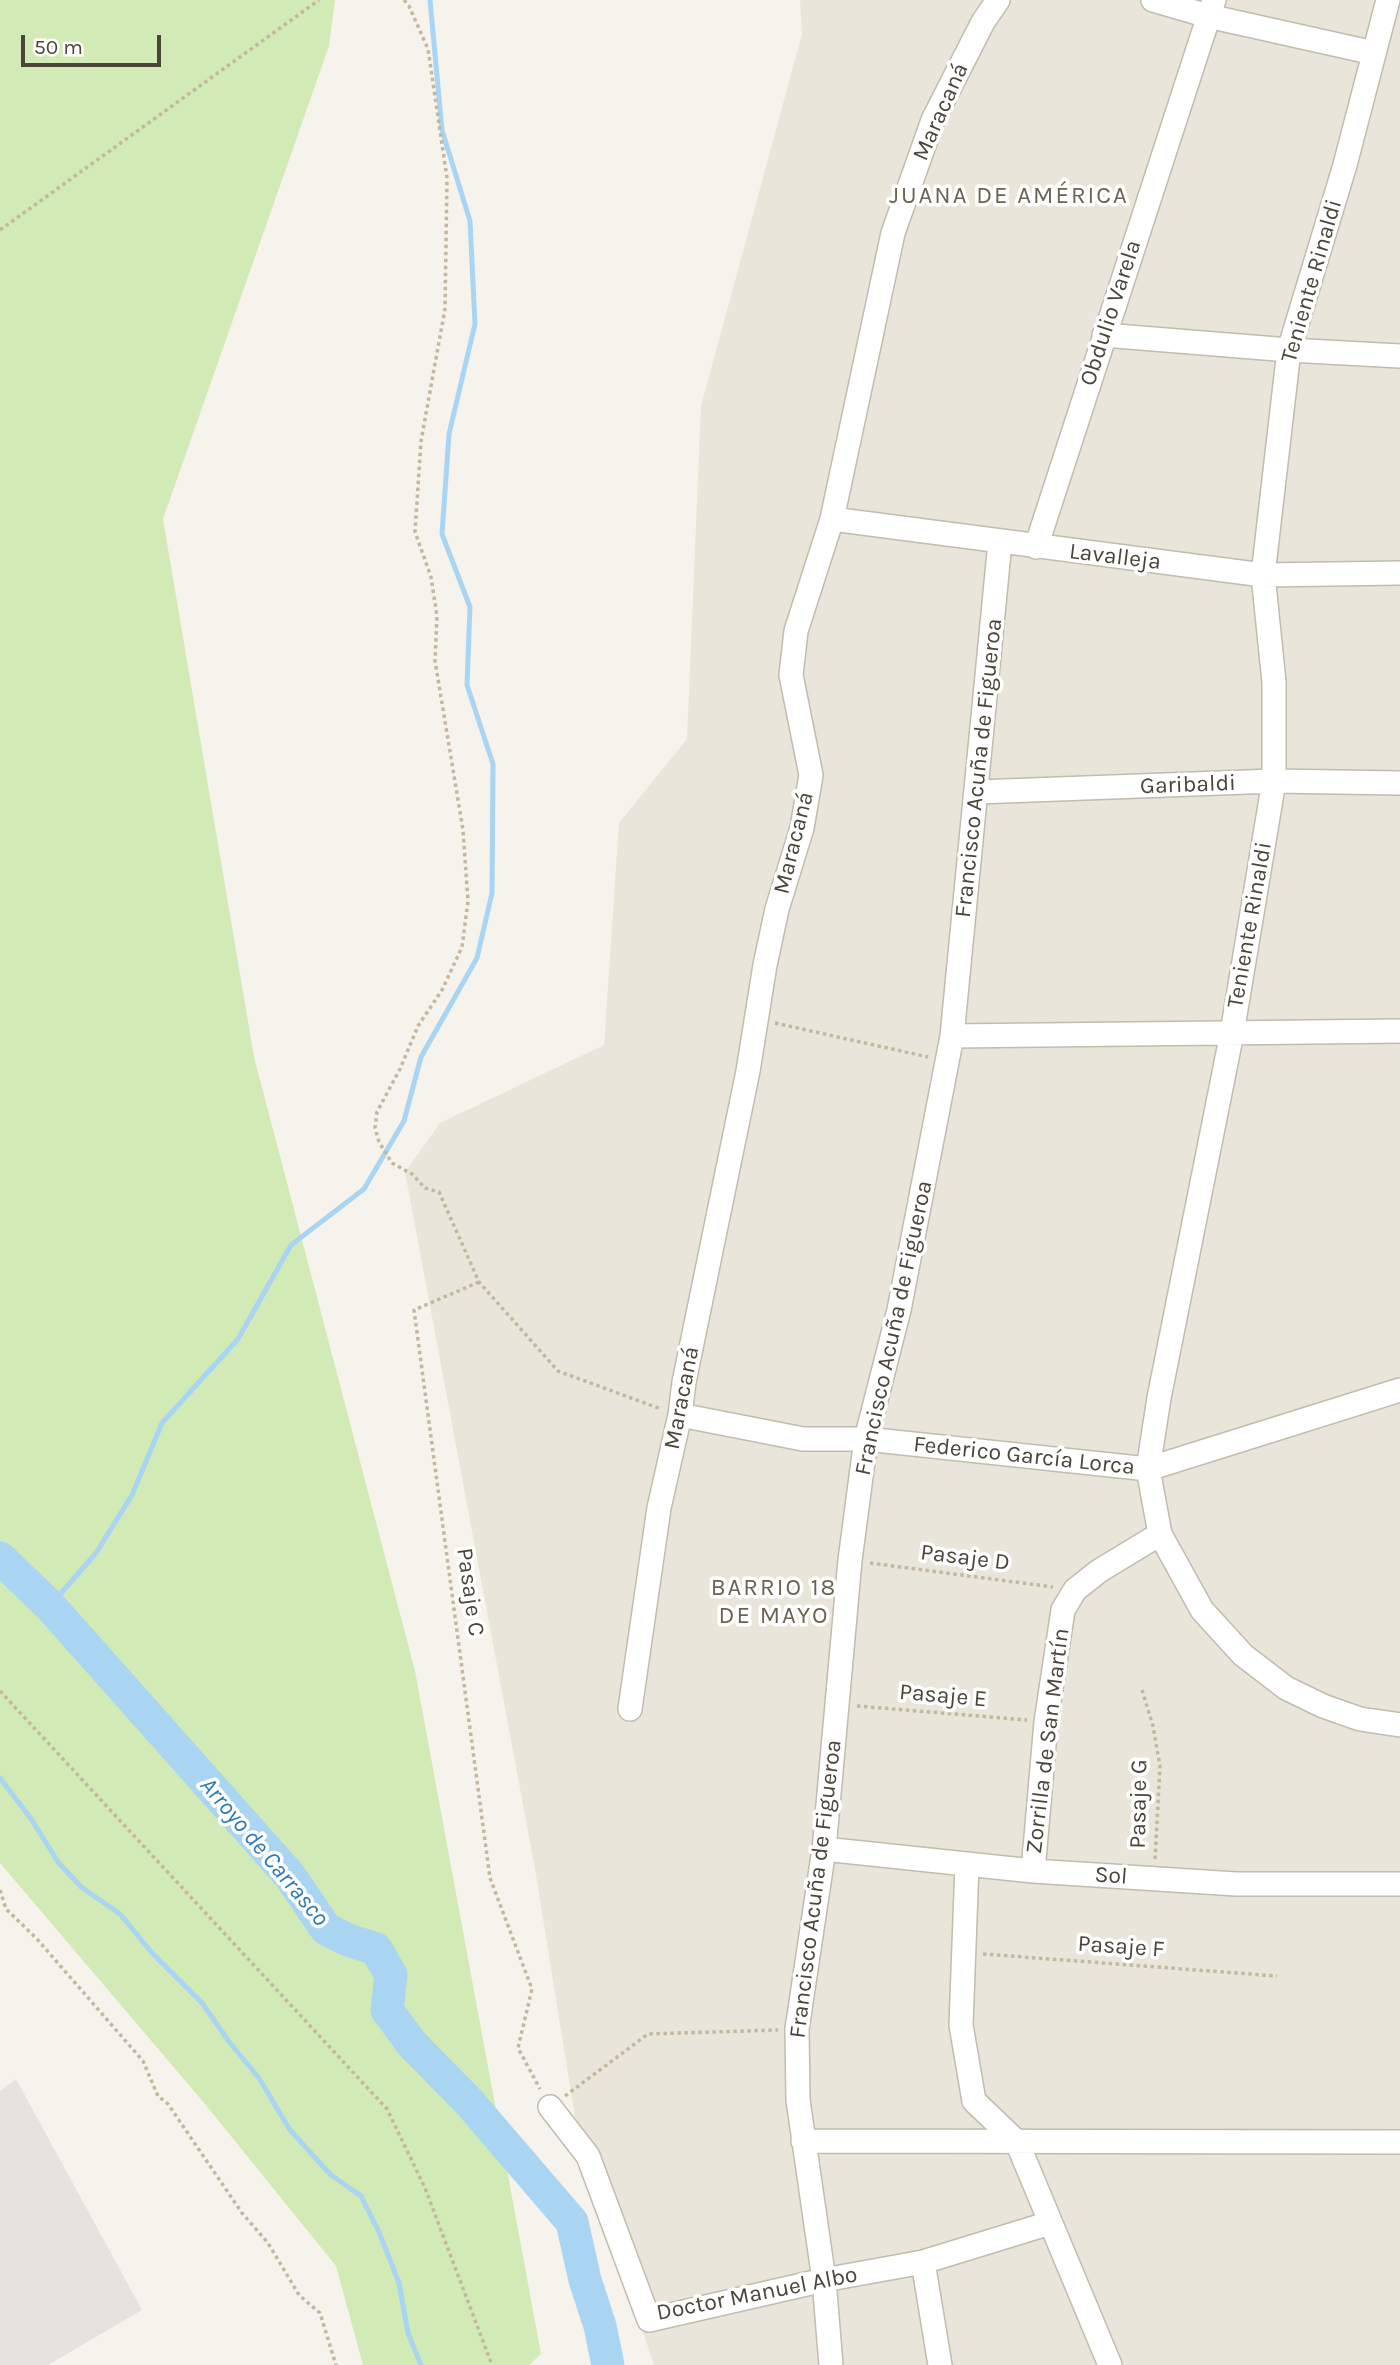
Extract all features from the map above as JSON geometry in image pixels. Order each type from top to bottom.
[{"type":"street","name":"Maracaná","points":[[630,1709],[659,1508],[748,1071],[777,909],[802,828],[811,775],[791,675],[796,631],[832,519],[893,233],[933,120],[983,22],[998,0]]},
{"type":"street","points":[[1153,0],[1211,8],[1374,53]]},
{"type":"street","name":"Teniente Rinaldi","points":[[1388,0],[1345,165],[1289,351],[1263,575],[1274,682],[1274,782],[1232,1033],[1159,1398],[1148,1469],[1160,1534],[1202,1610],[1242,1655],[1286,1688],[1323,1706],[1360,1719],[1400,1725]]},
{"type":"street","name":"Obdulio Varela","points":[[1037,547],[1211,8]]},
{"type":"street","points":[[1104,335],[1289,351],[1400,356]]},
{"type":"street","name":"Lavalleja","points":[[832,519],[1263,575],[1400,573]]},
{"type":"street","name":"Francisco Acuña de Figueroa","points":[[831,2365],[824,2280],[798,2100],[797,2029],[824,1849],[850,1560],[866,1439],[899,1310],[952,1036],[1000,542]]},
{"type":"street","name":"Garibaldi","points":[[977,792],[1274,782],[1400,783]]},
{"type":"street","points":[[952,1036],[1400,1031]]},
{"type":"street","name":"Federico García Lorca","points":[[680,1415],[803,1439],[866,1439],[1148,1469],[1400,1390]]},
{"type":"street","name":"Zorrilla de San Martín","points":[[1034,1871],[1046,1722],[1063,1610],[1076,1590],[1099,1571],[1160,1534]]},
{"type":"street","name":"Sol","points":[[824,1849],[1034,1871],[1236,1884],[1400,1884]]},
{"type":"street","points":[[967,1864],[961,2025],[974,2101],[1017,2142],[1110,2365]]},
{"type":"street","name":"Doctor Manuel Albo","points":[[550,2107],[588,2155],[649,2320],[824,2280],[923,2262],[1050,2223]]},
{"type":"street","points":[[803,2141],[1400,2142]]},
{"type":"street","points":[[923,2262],[940,2365]]},
{"type":"path","points":[[0,230],[319,0]]},
{"type":"path","points":[[404,0],[428,49],[447,178],[445,309],[421,441],[415,532],[431,577],[437,616],[435,662],[463,830],[468,901],[462,947],[442,990],[418,1026],[400,1069],[377,1112],[375,1128],[379,1142],[392,1163],[412,1174],[425,1188],[439,1192],[479,1282],[558,1371],[680,1415]]},
{"type":"path","points":[[756,1019],[947,1062]]},
{"type":"path","name":"Pasaje C","points":[[479,1282],[414,1310],[490,1878],[532,1989],[518,2048],[550,2107]]},
{"type":"path","name":"Pasaje D","points":[[850,1560],[1076,1590]]},
{"type":"path","name":"Pasaje G","points":[[1142,1690],[1153,1726],[1160,1766],[1154,1879]]},
{"type":"path","points":[[0,1691],[387,2109],[425,2188],[492,2365]]},
{"type":"path","name":"Pasaje E","points":[[837,1704],[1046,1722]]},
{"type":"path","points":[[0,1890],[6,1909],[37,1939],[143,2061],[158,2096],[168,2104],[242,2213],[268,2243],[299,2295],[320,2313],[336,2365]]},
{"type":"path","name":"Pasaje F","points":[[962,1952],[1277,1976]]},
{"type":"path","points":[[550,2107],[648,2034],[797,2029]]},
{"type":"shaded area","points":[[800,0],[1400,0],[1400,2365],[654,2365],[579,2142],[535,1869],[405,1172],[440,1123],[604,1045],[619,823],[687,739],[701,406],[802,34]]},
{"type":"shaded area","points":[[16,2079],[142,2310],[48,2365],[0,2365],[0,2091]]},
{"type":"green space","points":[[0,0],[335,0],[329,46],[163,519],[254,1057],[415,1671],[541,2354],[529,2365],[363,2365],[336,2266],[205,2104],[0,1863]]},
{"type":"waterway","points":[[50,1606],[96,1553],[132,1495],[162,1423],[238,1339],[291,1245],[364,1189],[404,1121],[421,1057],[477,958],[492,893],[493,764],[467,685],[470,607],[442,534],[449,434],[475,324],[470,221],[442,130],[430,0]]},
{"type":"waterway","name":"Arroyo de Carrasco","points":[[0,1558],[50,1606],[290,1876],[326,1929],[376,1949],[391,1975],[387,2010],[412,2044],[469,2102],[572,2222],[608,2365]]},
{"type":"waterway","points":[[0,1778],[32,1820],[58,1862],[81,1887],[120,1914],[152,1953],[202,2003],[259,2078],[290,2130],[331,2175],[361,2196],[399,2283],[408,2333],[421,2365]]},
{"type":"district","name":"JUANA DE AMÉRICA","points":[[1009,196]]},
{"type":"district","name":"BARRIO 18 DE MAYO","points":[[774,1602]]}]
